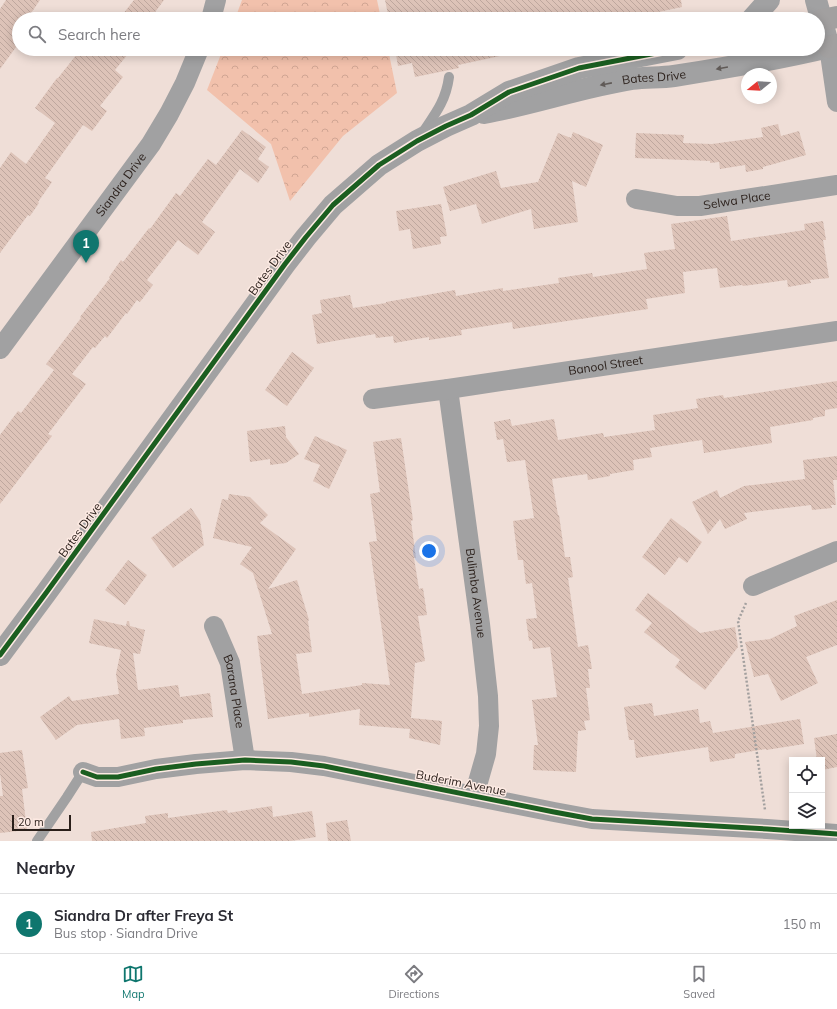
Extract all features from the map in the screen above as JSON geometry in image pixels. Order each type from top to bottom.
[{"type":"street","points":[[213,12],[216,0]]},
{"type":"street","points":[[758,12],[769,0]]},
{"type":"street","points":[[825,21],[833,46],[837,102]]},
{"type":"street","name":"Siandra Drive","points":[[0,349],[151,144],[169,114],[196,56]]},
{"type":"street","name":"Bates Drive","points":[[0,655],[276,277],[306,237],[333,205],[379,166],[418,140],[471,115],[509,92],[579,68],[641,56]]},
{"type":"street","name":"Bates Drive","points":[[471,115],[510,108],[598,86],[633,79],[687,74],[790,56]]},
{"type":"street","name":"Selwa Place","points":[[636,199],[677,206],[700,206],[837,184]]},
{"type":"street","name":"Banool Street","points":[[374,399],[837,331]]},
{"type":"street","name":"Bulimba Avenue","points":[[448,389],[480,624],[488,696],[486,754],[474,796]]},
{"type":"street","points":[[753,586],[837,550]]},
{"type":"street","name":"Barana Place","points":[[214,626],[230,663],[245,760]]},
{"type":"street","name":"Buderim Avenue","points":[[83,772],[97,777],[118,778],[156,769],[196,764],[245,760],[290,762],[324,766],[592,819],[759,828],[837,834]]},
{"type":"lane","points":[[418,140],[442,103],[449,77]]},
{"type":"lane","points":[[37,841],[83,772]]},
{"type":"path","points":[[738,621],[765,808]]},
{"type":"green space","points":[[242,0],[377,0],[380,12],[238,12]]},
{"type":"green space","points":[[220,56],[389,56],[397,93],[343,136],[290,201],[271,144],[207,90]]},
{"type":"building","points":[[6,0],[40,0],[32,12],[12,12],[12,53],[0,69],[0,9]]},
{"type":"building","points":[[134,0],[164,0],[155,12],[125,12]]},
{"type":"building","points":[[385,0],[681,0],[682,7],[658,12],[388,12]]},
{"type":"building","points":[[75,56],[126,56],[115,70],[123,77],[100,106],[107,111],[92,131],[83,125],[45,178],[52,182],[38,202],[39,203],[30,216],[28,215],[0,253],[0,168],[11,152],[26,164],[55,123],[35,108]]},
{"type":"building","points":[[396,56],[500,56],[458,65],[459,68],[415,77],[412,63],[398,66]]},
{"type":"building","points":[[778,124],[781,136],[799,131],[806,155],[763,167],[763,169],[746,172],[745,165],[720,169],[719,162],[710,163],[710,161],[635,158],[636,133],[684,135],[683,143],[712,144],[763,137],[761,128]]},
{"type":"building","points":[[242,130],[266,147],[258,159],[269,167],[258,183],[240,169],[202,222],[215,232],[198,255],[178,240],[147,280],[153,285],[140,302],[137,300],[107,338],[105,336],[95,348],[93,347],[72,374],[86,384],[48,434],[52,436],[0,504],[0,435],[18,411],[21,413],[54,370],[46,364],[110,278],[109,277],[121,260],[123,262],[149,228],[150,229],[176,193],[180,196],[208,159],[216,165]]},
{"type":"building","points":[[573,132],[603,145],[586,187],[572,181],[578,222],[534,229],[531,209],[482,224],[476,204],[450,211],[443,187],[496,171],[501,188],[538,182],[558,133],[571,138]]},
{"type":"building","points":[[441,204],[447,236],[440,237],[441,244],[413,249],[410,229],[399,231],[396,211]]},
{"type":"building","points":[[727,216],[731,241],[805,230],[804,224],[823,221],[826,240],[823,240],[829,278],[810,280],[811,283],[788,287],[787,280],[720,288],[717,268],[683,272],[685,293],[646,299],[648,309],[513,329],[512,322],[461,330],[462,335],[429,340],[429,337],[394,343],[393,336],[376,338],[375,334],[317,344],[312,315],[322,313],[320,300],[350,295],[353,308],[455,290],[456,296],[503,288],[503,291],[559,283],[558,278],[592,273],[593,277],[647,269],[644,253],[675,249],[671,224]]},
{"type":"building","points":[[292,352],[314,368],[287,406],[265,390]]},
{"type":"building","points":[[837,381],[837,408],[825,410],[825,416],[813,418],[813,420],[770,427],[772,443],[704,453],[702,440],[650,448],[652,457],[633,460],[634,470],[588,480],[587,474],[552,479],[565,557],[570,557],[573,577],[568,578],[578,647],[588,645],[592,669],[588,669],[590,688],[586,688],[590,720],[584,721],[586,730],[578,731],[576,772],[533,770],[534,745],[538,745],[532,700],[557,697],[550,647],[533,649],[532,640],[529,641],[526,619],[537,618],[532,583],[526,584],[523,560],[518,560],[513,521],[534,518],[525,460],[507,462],[503,439],[497,440],[494,422],[510,419],[512,426],[554,419],[558,440],[603,433],[604,437],[655,430],[653,415],[698,408],[696,399],[723,395],[724,398]]},
{"type":"building","points":[[285,426],[286,437],[299,454],[286,463],[270,465],[270,459],[250,462],[247,431]]},
{"type":"building","points":[[315,436],[347,450],[329,489],[313,481],[320,465],[304,459]]},
{"type":"building","points":[[401,438],[413,520],[411,521],[416,558],[414,558],[419,589],[423,588],[427,615],[418,616],[425,661],[415,663],[411,718],[442,721],[440,745],[409,738],[410,729],[359,725],[360,709],[309,717],[309,713],[268,719],[257,636],[272,634],[253,573],[240,564],[252,547],[213,538],[222,499],[228,500],[229,494],[250,497],[268,515],[260,523],[296,549],[268,589],[297,580],[309,620],[312,652],[296,654],[302,694],[362,685],[362,683],[390,685],[369,542],[377,541],[370,494],[380,492],[373,442]]},
{"type":"building","points":[[837,456],[837,480],[833,480],[836,505],[831,505],[832,508],[812,510],[811,505],[744,513],[747,519],[725,529],[720,519],[708,534],[692,502],[717,490],[720,498],[744,486],[805,479],[803,460]]},
{"type":"building","points":[[191,508],[200,521],[204,545],[173,568],[151,538]]},
{"type":"building","points":[[671,518],[702,542],[687,563],[679,557],[665,575],[642,557]]},
{"type":"building","points":[[128,560],[147,575],[125,605],[105,590]]},
{"type":"building","points":[[648,593],[700,633],[735,627],[738,647],[705,690],[675,667],[680,660],[644,632],[652,623],[635,610]]},
{"type":"building","points":[[837,600],[837,645],[806,657],[818,683],[781,701],[768,674],[754,677],[745,642],[770,639],[797,626],[794,616]]},
{"type":"building","points":[[94,619],[126,626],[127,621],[129,621],[130,626],[145,630],[140,654],[133,653],[138,690],[178,685],[180,697],[210,693],[213,717],[183,720],[183,723],[144,728],[145,736],[121,739],[119,719],[77,725],[56,740],[40,717],[69,696],[72,701],[119,694],[116,674],[121,650],[89,643]]},
{"type":"building","points":[[652,703],[654,716],[698,709],[700,723],[710,721],[713,733],[800,719],[804,744],[735,754],[735,758],[710,762],[708,747],[636,758],[634,740],[629,740],[624,707]]},
{"type":"building","points":[[837,734],[837,767],[825,769],[825,757],[817,757],[814,738]]},
{"type":"building","points":[[22,750],[28,788],[22,789],[27,830],[0,833],[0,796],[3,796],[0,773],[0,753]]},
{"type":"building","points":[[272,806],[273,817],[312,811],[316,837],[291,841],[92,841],[91,832],[146,823],[145,816],[168,813],[168,818],[227,810],[228,813]]},
{"type":"building","points":[[347,820],[351,841],[328,841],[326,823]]},
{"type":"cycle path","points":[[0,655],[285,264],[333,205],[379,165],[417,141],[471,115],[509,92],[579,68],[641,56]]},
{"type":"cycle path","points":[[83,772],[97,777],[118,777],[156,769],[196,764],[245,760],[291,762],[324,766],[592,819],[837,834]]},
{"type":"place","name":"Siandra Dr after Freya St","points":[[86,263]]}]
